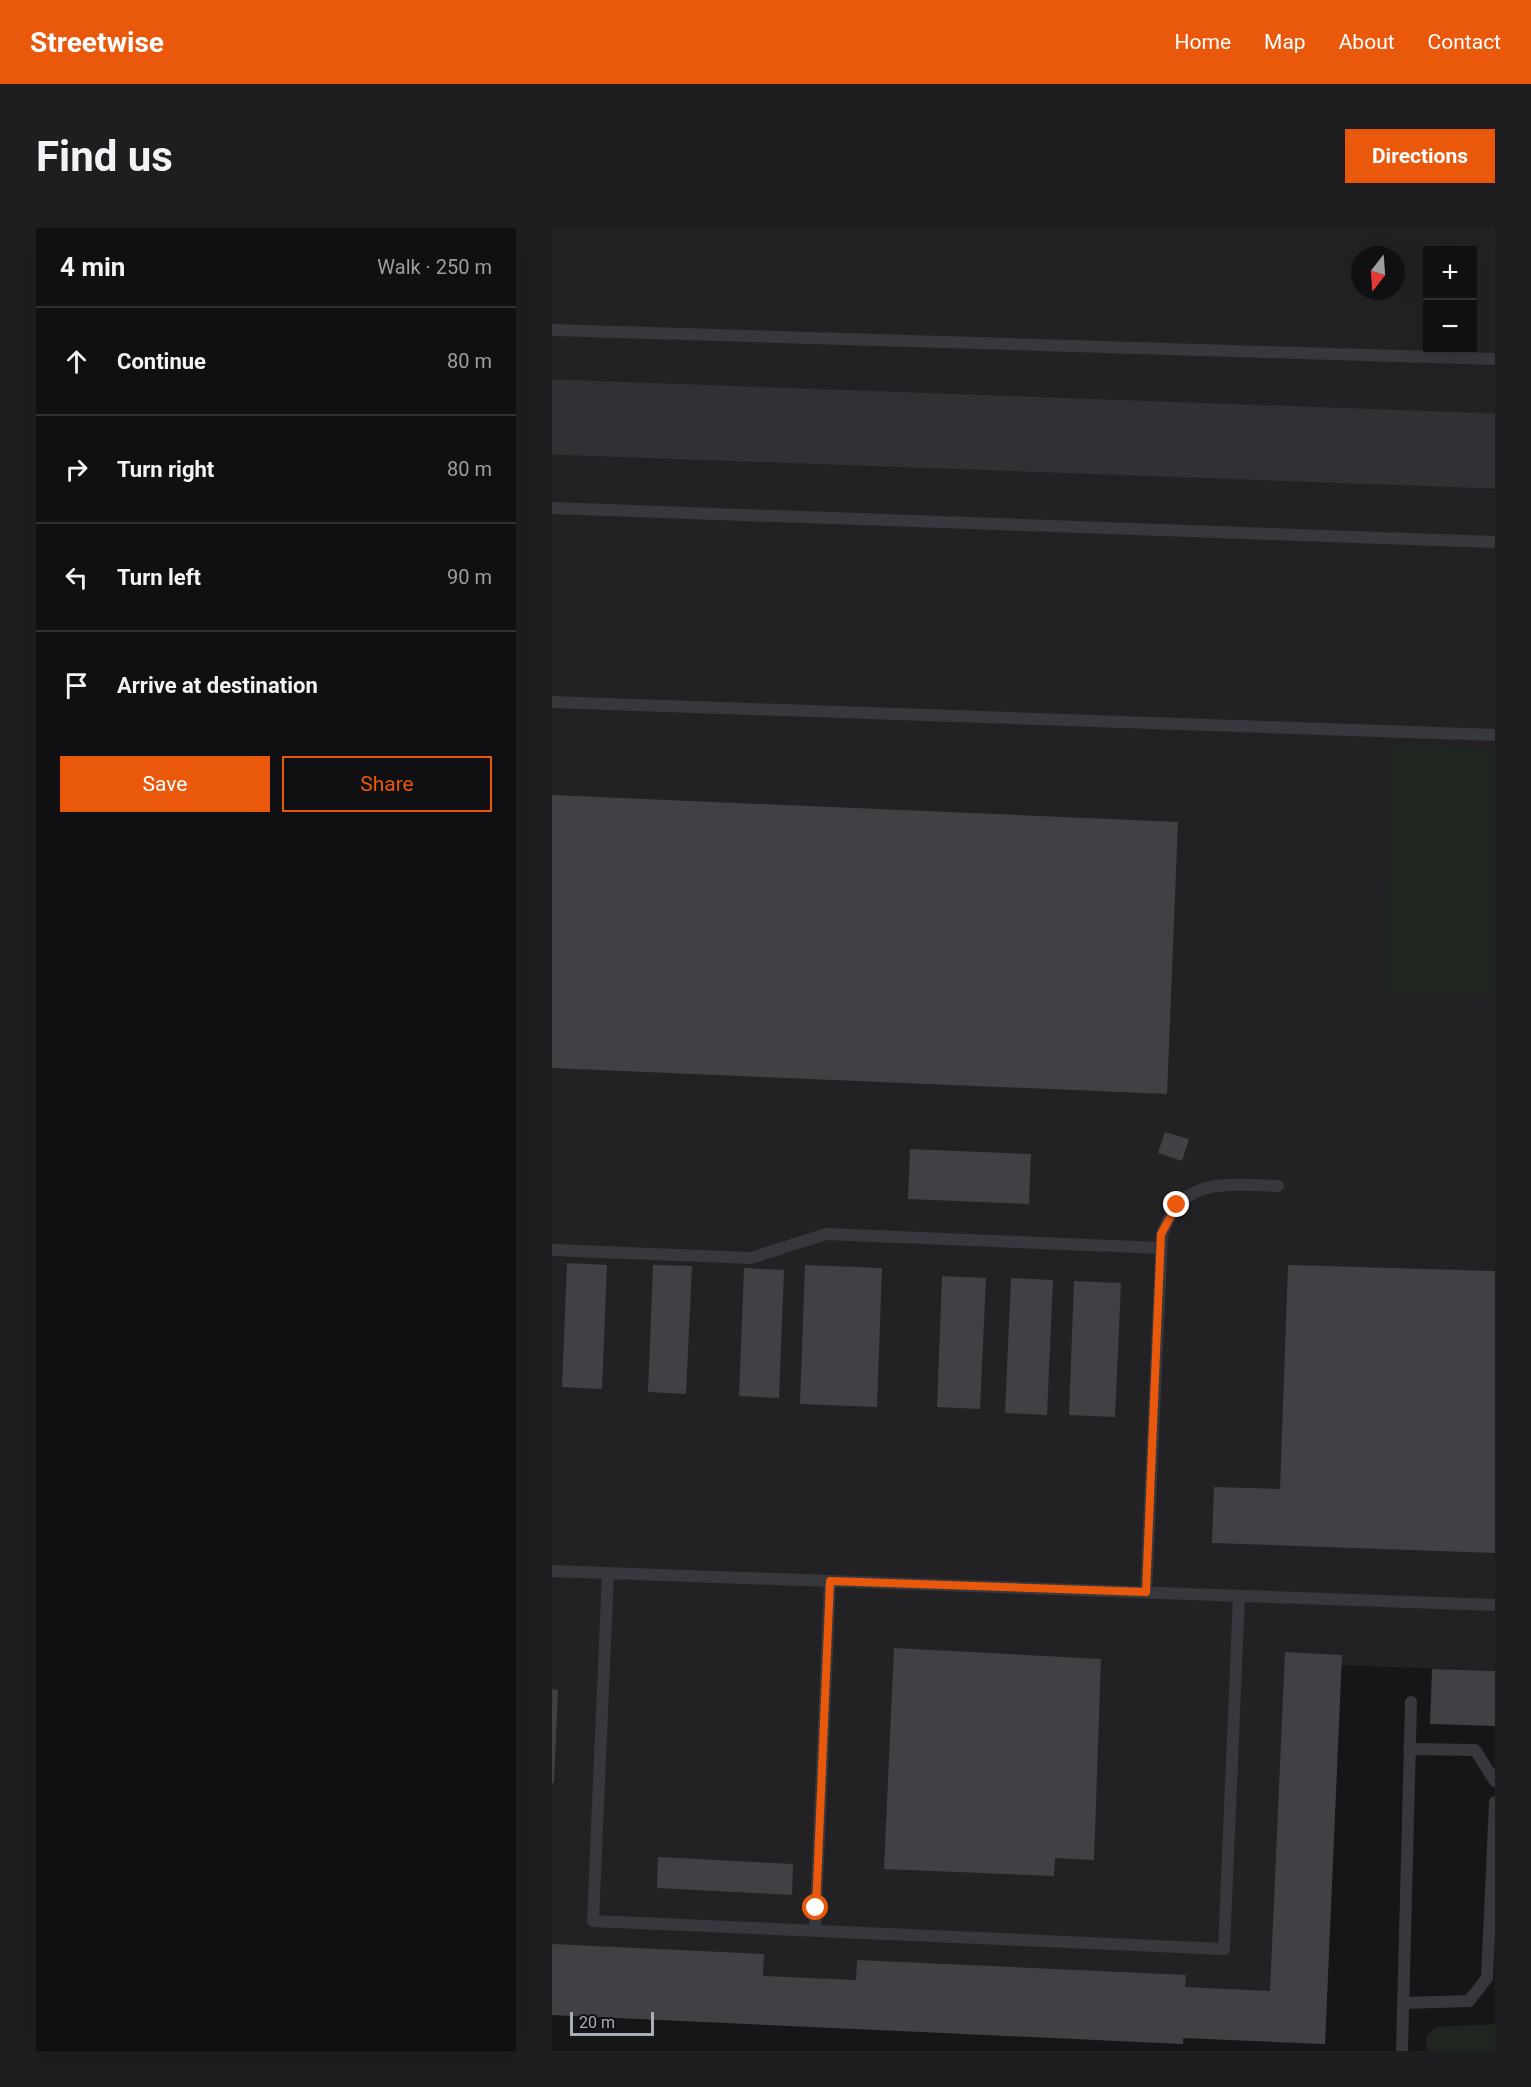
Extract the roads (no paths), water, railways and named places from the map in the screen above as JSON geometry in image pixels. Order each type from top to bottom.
[{"type":"lane","points":[[552,330],[1495,359]]},
{"type":"lane","points":[[552,508],[1495,542]]},
{"type":"lane","points":[[552,702],[1495,735]]},
{"type":"lane","points":[[1146,1592],[1161,1234],[1177,1205],[1197,1190],[1238,1185],[1278,1186]]},
{"type":"lane","points":[[552,1250],[751,1258],[826,1234],[1161,1248]]},
{"type":"lane","points":[[552,1571],[1495,1605]]},
{"type":"lane","points":[[608,1573],[593,1921],[1224,1949],[1239,1596]]},
{"type":"lane","points":[[815,1931],[830,1581]]},
{"type":"lane","points":[[1402,2051],[1410,1702]]},
{"type":"lane","points":[[1409,1749],[1475,1750],[1495,1781]]},
{"type":"lane","points":[[1403,2003],[1468,2001],[1487,1978],[1495,1802]]}]
